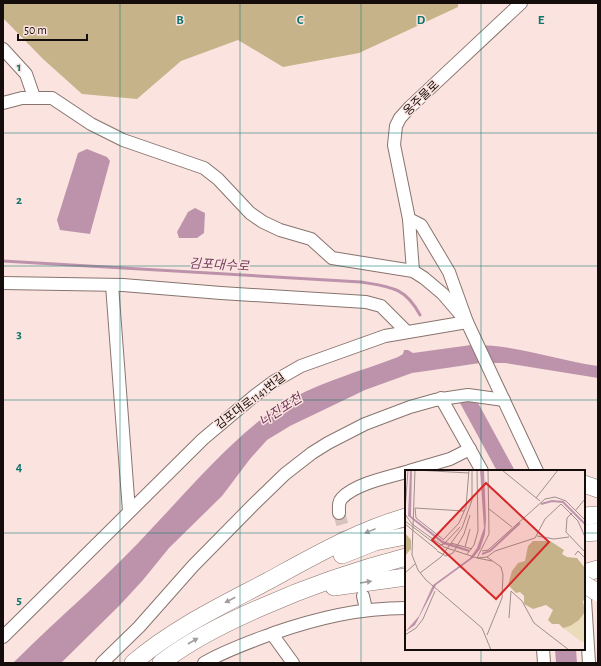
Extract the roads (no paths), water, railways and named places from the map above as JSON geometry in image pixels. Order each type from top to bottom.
[{"type":"highway","points":[[585,484],[598,489]]},
{"type":"highway","points":[[585,516],[598,515]]},
{"type":"highway","points":[[133,663],[179,629],[264,583],[329,549],[405,517]]},
{"type":"highway","points":[[585,533],[598,532]]},
{"type":"highway","points":[[264,583],[374,542],[405,536]]},
{"type":"highway","points":[[161,663],[175,652],[241,615],[299,590],[339,576],[405,557]]},
{"type":"highway","points":[[585,573],[598,569]]},
{"type":"highway","points":[[260,608],[336,587],[405,577]]},
{"type":"highway","points":[[585,585],[598,593]]},
{"type":"lane","name":"옹주물로","points":[[413,272],[409,219],[394,145],[396,126],[400,118],[521,3]]},
{"type":"lane","points":[[3,49],[26,74],[34,97]]},
{"type":"lane","points":[[3,102],[34,97],[52,98],[91,124],[123,140],[204,168],[218,179],[250,213],[262,222],[280,230],[311,239],[332,258],[413,272],[424,278],[443,294],[469,325]]},
{"type":"lane","points":[[409,219],[421,225],[449,272],[469,325],[537,470]]},
{"type":"lane","points":[[3,283],[112,285],[366,302],[382,306],[406,331]]},
{"type":"lane","points":[[112,285],[129,511]]},
{"type":"lane","name":"김포대로1141번길","points":[[3,637],[211,431],[273,382],[301,366],[369,341],[406,331],[469,325]]},
{"type":"lane","points":[[102,663],[139,627],[204,554],[258,499],[300,461],[328,442],[398,410],[441,398],[468,395],[502,396]]},
{"type":"lane","points":[[441,398],[481,470]]},
{"type":"lane","points":[[413,470],[445,461],[470,449]]},
{"type":"lane","points":[[340,513],[338,505],[341,499],[350,492],[374,482],[405,472]]},
{"type":"lane","points":[[362,596],[366,609]]},
{"type":"lane","points":[[585,600],[589,663]]},
{"type":"lane","points":[[204,663],[239,645],[322,618],[366,609],[405,608]]},
{"type":"lane","points":[[272,634],[293,663]]},
{"type":"lane","points":[[543,650],[544,663]]},
{"type":"water","points":[[87,149],[107,157],[110,161],[90,234],[60,230],[57,220],[78,153]]},
{"type":"water","points":[[195,208],[205,213],[204,233],[197,238],[179,238],[177,232],[188,212]]},
{"type":"water","name":"나진포천","points":[[471,345],[503,347],[598,366],[598,378],[505,363],[480,363],[412,373],[365,390],[290,426],[267,440],[250,459],[222,496],[169,548],[120,605],[61,663],[13,663],[120,562],[228,448],[244,433],[278,407],[291,399],[321,385],[398,357],[403,354],[404,350],[408,350],[413,353]]},
{"type":"water","points":[[470,400],[477,401],[514,470],[496,470],[460,403]]},
{"type":"water","points":[[555,650],[576,650],[577,663],[556,663]]},
{"type":"waterway","name":"김포대수로","points":[[3,261],[361,282],[381,285],[396,290],[409,299],[420,315]]},
{"type":"tunnel","points":[[339,513],[358,579]]}]
